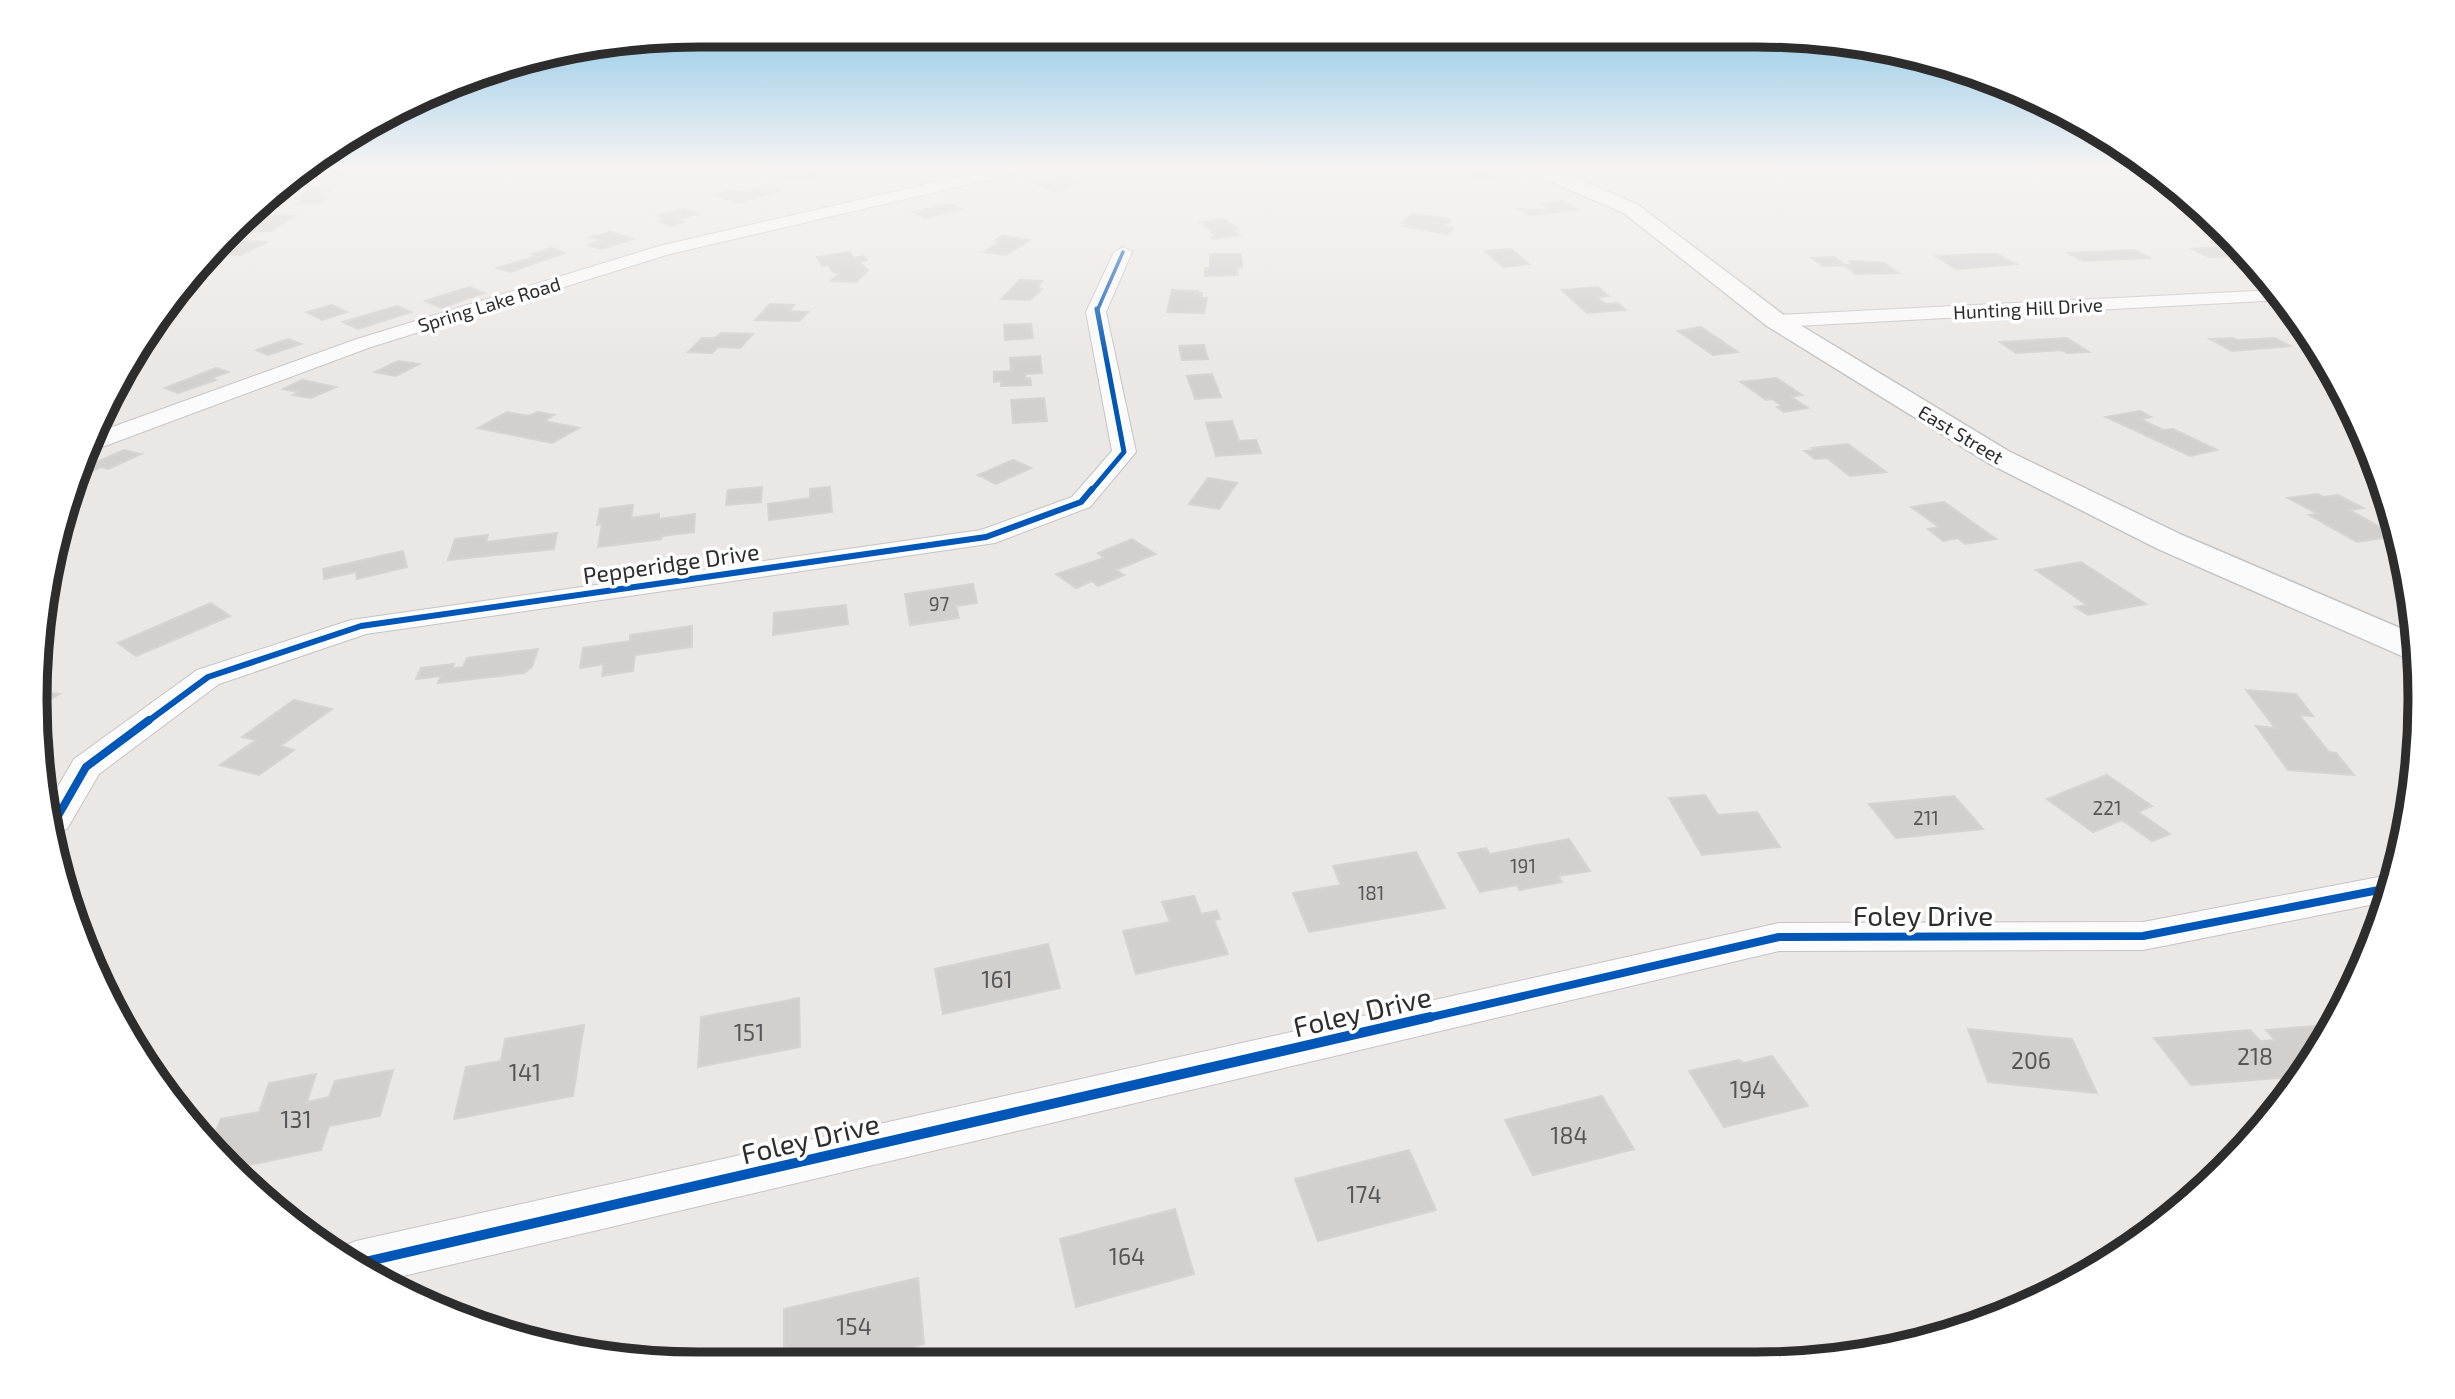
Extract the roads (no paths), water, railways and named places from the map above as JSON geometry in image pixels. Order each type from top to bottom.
[{"type":"street","name":"Spring Lake Road","points":[[103,438],[364,343],[665,250],[733,234]]},
{"type":"street","name":"East Street","points":[[1664,234],[1776,321],[2000,458],[2170,542],[2405,644]]},
{"type":"street","name":"Pepperidge Drive","points":[[58,816],[86,768],[208,677],[361,626],[986,537],[1081,502],[1124,452],[1096,312],[1123,253]]},
{"type":"street","name":"Hunting Hill Drive","points":[[1776,321],[2268,296]]},
{"type":"street","name":"Foley Drive","points":[[370,1262],[1779,937],[2143,936],[2379,890]]}]
